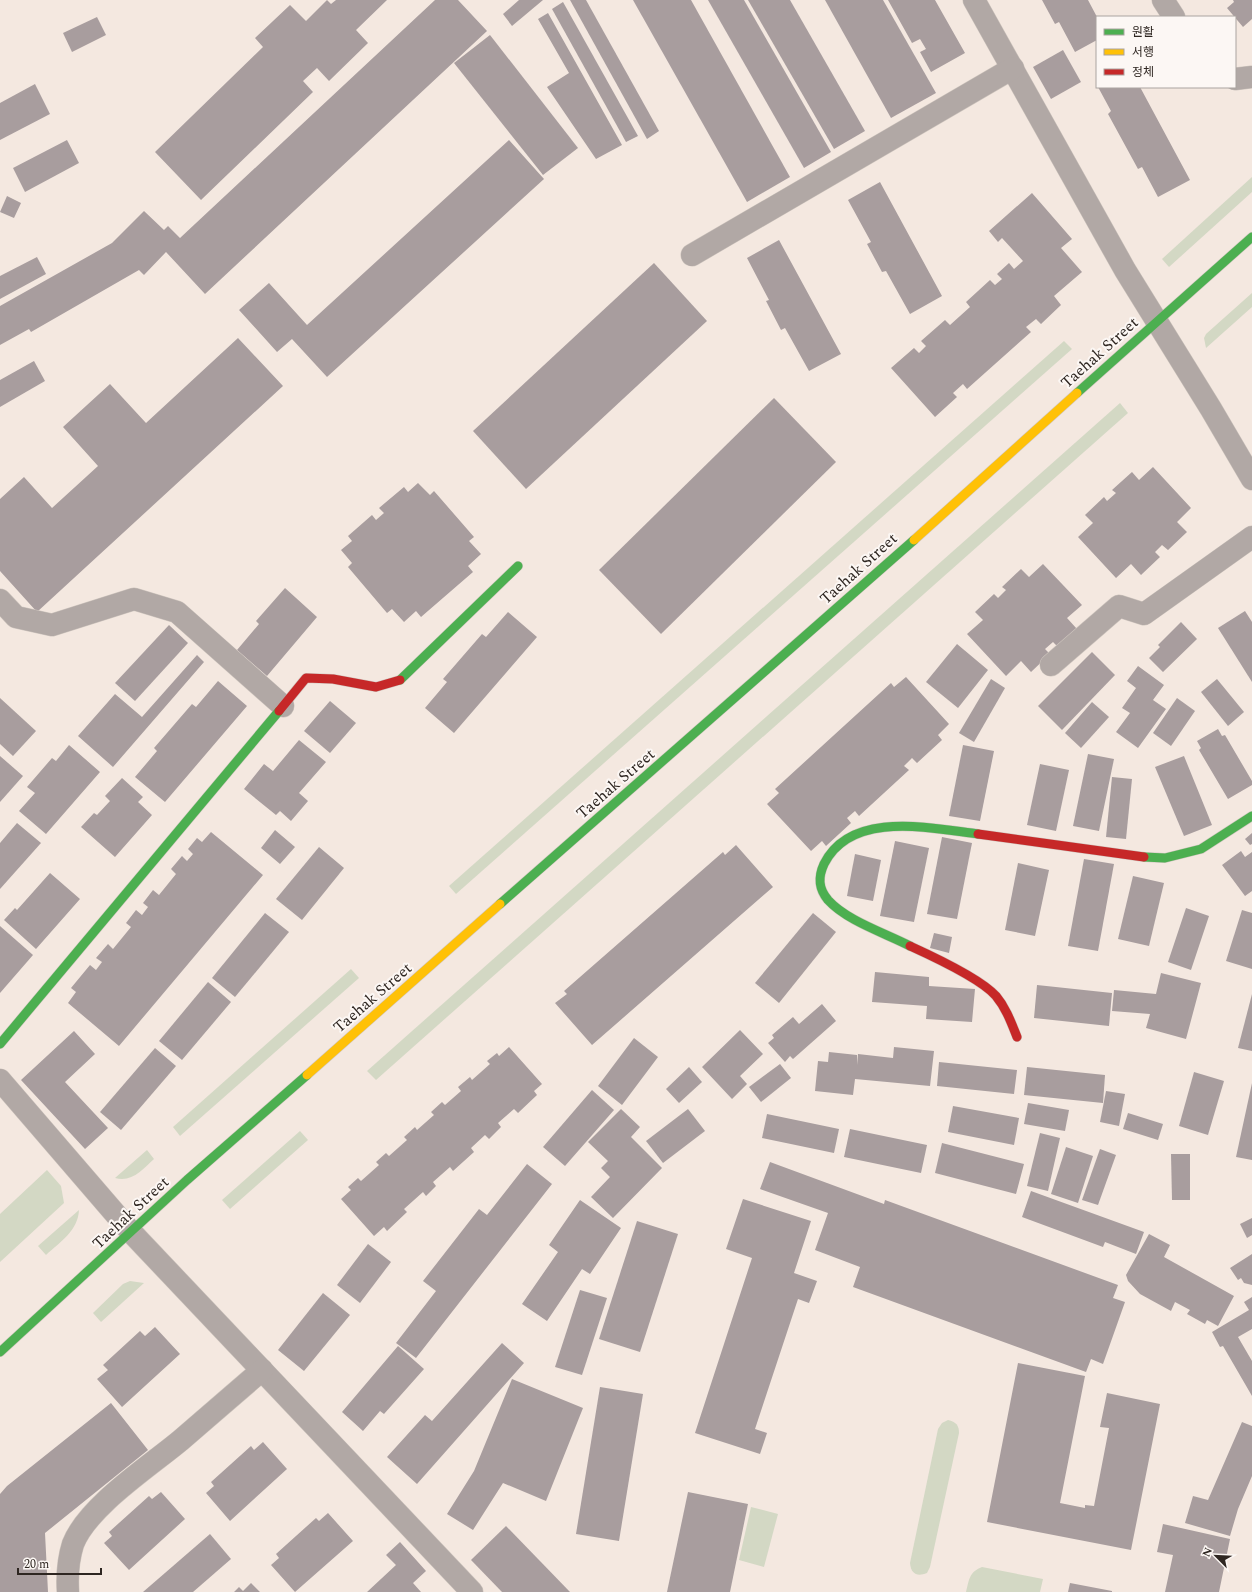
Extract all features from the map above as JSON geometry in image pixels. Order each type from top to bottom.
[{"type":"main road","name":"Taehak Street","points":[[0,1352],[187,1180],[862,586],[1252,237]]},
{"type":"main road","points":[[0,1044],[306,678],[333,679],[376,686],[399,681],[518,566]]},
{"type":"main road","points":[[1017,1037],[1007,1012],[996,995],[936,958],[847,915],[828,900],[820,888],[819,874],[827,858],[843,841],[865,830],[912,825],[1136,858],[1164,858],[1201,849],[1252,816]]},
{"type":"street","points":[[974,0],[1124,270],[1211,409],[1252,479]]},
{"type":"street","points":[[1163,0],[1173,16]]},
{"type":"street","points":[[692,255],[1013,68]]},
{"type":"street","points":[[1236,79],[1252,77]]},
{"type":"street","points":[[1051,665],[1119,606],[1144,614],[1252,537]]},
{"type":"street","points":[[0,600],[16,617],[52,625],[134,599],[177,612],[283,706]]},
{"type":"street","points":[[0,1080],[131,1232],[472,1592]]},
{"type":"street","points":[[68,1592],[67,1569],[74,1543],[88,1520],[114,1494],[181,1440],[262,1370]]},
{"type":"green space","points":[[1252,177],[1252,192],[1169,267],[1162,259]]},
{"type":"green space","points":[[1252,293],[1252,307],[1206,348],[1204,338],[1206,334]]},
{"type":"green space","points":[[1064,341],[1072,349],[456,894],[449,886]]},
{"type":"green space","points":[[1120,403],[1128,413],[376,1080],[367,1071]]},
{"type":"green space","points":[[351,969],[359,978],[180,1136],[173,1127]]},
{"type":"green space","points":[[300,1131],[308,1140],[230,1209],[222,1200]]},
{"type":"green space","points":[[147,1150],[154,1159],[141,1171],[127,1179],[115,1178]]},
{"type":"green space","points":[[47,1170],[61,1186],[64,1203],[0,1262],[0,1214]]},
{"type":"green space","points":[[79,1210],[78,1217],[72,1230],[46,1255],[38,1246]]},
{"type":"green space","points":[[130,1281],[144,1283],[101,1322],[93,1313],[123,1284]]},
{"type":"green space","points":[[948,1420],[956,1424],[959,1433],[930,1567],[927,1573],[920,1575],[913,1572],[910,1563],[938,1429],[942,1423]]},
{"type":"green space","points":[[751,1507],[778,1514],[764,1567],[739,1560]]},
{"type":"green space","points":[[982,1567],[1043,1579],[1040,1592],[966,1592],[972,1574],[974,1571]]},
{"type":"building","points":[[327,0],[331,4],[336,0],[387,0],[356,30],[368,43],[329,81],[317,68],[303,81],[313,92],[201,200],[155,152],[263,47],[255,38],[290,5],[306,21]]},
{"type":"building","points":[[435,0],[458,0],[487,31],[205,294],[166,252],[144,275],[139,270],[31,332],[29,329],[0,345],[0,306],[112,243],[144,211],[164,230],[168,226],[180,238]]},
{"type":"building","points":[[519,0],[543,0],[512,26],[503,14]]},
{"type":"building","points":[[570,0],[586,0],[659,131],[647,139]]},
{"type":"building","points":[[633,0],[691,0],[790,177],[747,202]]},
{"type":"building","points":[[708,0],[744,0],[831,152],[804,168]]},
{"type":"building","points":[[748,0],[790,0],[865,131],[834,149]]},
{"type":"building","points":[[825,0],[883,0],[936,93],[891,118]]},
{"type":"building","points":[[888,0],[935,0],[965,53],[931,72],[920,52],[926,49],[920,39],[912,43]]},
{"type":"building","points":[[1042,0],[1088,0],[1096,16],[1096,41],[1075,52],[1059,22],[1055,24]]},
{"type":"building","points":[[1233,0],[1252,0],[1252,19],[1243,27],[1236,19],[1236,16],[1234,16],[1227,8],[1234,2]]},
{"type":"building","points":[[563,2],[638,136],[626,142],[552,9]]},
{"type":"building","points":[[548,13],[622,145],[596,159],[547,87],[569,73],[538,19]]},
{"type":"building","points":[[97,17],[106,35],[72,52],[63,33]]},
{"type":"building","points":[[490,35],[578,148],[543,175],[454,63]]},
{"type":"building","points":[[1063,50],[1081,82],[1051,99],[1033,67]]},
{"type":"building","points":[[35,84],[50,114],[0,140],[0,103]]},
{"type":"building","points":[[1099,88],[1141,88],[1190,180],[1158,197],[1142,167],[1138,169],[1108,114],[1111,111]]},
{"type":"building","points":[[67,140],[79,163],[25,192],[13,168]]},
{"type":"building","points":[[509,140],[544,179],[327,377],[292,339],[277,352],[239,310],[269,283],[307,325]]},
{"type":"building","points":[[880,182],[942,296],[910,314],[886,271],[882,272],[867,244],[871,242],[848,200]]},
{"type":"building","points":[[1032,193],[1072,239],[1061,248],[1082,272],[1054,296],[1061,305],[1041,324],[1036,319],[1026,327],[1031,332],[967,389],[963,384],[953,393],[957,397],[935,417],[891,368],[914,348],[919,353],[926,346],[921,341],[945,320],[950,325],[970,307],[966,302],[990,280],[995,285],[1002,279],[997,274],[1009,263],[1014,269],[1023,261],[1002,238],[998,242],[989,231]]},
{"type":"building","points":[[7,196],[21,203],[14,218],[0,212]]},
{"type":"building","points":[[779,240],[841,354],[809,371],[785,328],[781,330],[766,301],[769,300],[747,258]]},
{"type":"building","points":[[37,257],[46,274],[0,299],[0,276]]},
{"type":"building","points":[[654,263],[707,321],[526,489],[473,431]]},
{"type":"building","points":[[238,338],[283,386],[37,612],[0,571],[0,499],[24,477],[52,508],[98,466],[63,427],[110,384],[146,423]]},
{"type":"building","points":[[34,361],[45,381],[0,407],[0,380]]},
{"type":"building","points":[[774,398],[836,462],[661,634],[599,570]]},
{"type":"building","points":[[1153,467],[1191,508],[1177,522],[1187,532],[1168,550],[1162,545],[1155,552],[1160,557],[1141,575],[1131,564],[1116,578],[1078,537],[1093,523],[1085,515],[1104,497],[1107,501],[1116,493],[1112,490],[1132,472],[1139,480]]},
{"type":"building","points":[[418,483],[430,495],[434,491],[474,537],[469,541],[481,554],[468,566],[473,572],[421,617],[416,611],[404,622],[392,609],[387,613],[348,567],[352,563],[341,550],[352,541],[348,536],[372,515],[376,520],[384,513],[379,508],[404,487],[408,492]]},
{"type":"building","points":[[1043,564],[1082,605],[1067,618],[1077,629],[1058,647],[1053,642],[1045,649],[1050,654],[1031,672],[1021,661],[1006,676],[967,634],[983,620],[975,612],[994,594],[998,598],[1006,590],[1002,587],[1021,569],[1029,577]]},
{"type":"building","points":[[285,588],[317,617],[267,676],[237,650],[259,624],[256,621]]},
{"type":"building","points":[[1245,611],[1252,622],[1252,682],[1218,628]]},
{"type":"building","points":[[508,612],[537,637],[454,733],[425,708],[447,682],[443,679],[482,634],[486,637]]},
{"type":"building","points":[[1181,622],[1197,639],[1163,672],[1149,658],[1160,647],[1158,645]]},
{"type":"building","points":[[169,625],[188,643],[135,701],[115,683]]},
{"type":"building","points":[[957,644],[988,670],[958,708],[926,682]]},
{"type":"building","points":[[1092,652],[1115,675],[1062,730],[1038,706]]},
{"type":"building","points":[[197,655],[204,662],[113,767],[78,736],[115,694],[142,717]]},
{"type":"building","points":[[1138,666],[1164,685],[1153,700],[1166,709],[1138,748],[1116,732],[1130,713],[1122,708],[1136,688],[1127,681]]},
{"type":"building","points":[[906,677],[949,724],[938,735],[942,740],[917,763],[912,758],[904,766],[909,770],[859,816],[855,811],[847,818],[851,823],[826,846],[822,841],[811,851],[767,804],[779,793],[775,789],[891,683],[894,687]]},
{"type":"building","points":[[991,679],[1005,688],[974,742],[959,733]]},
{"type":"building","points":[[1217,679],[1244,712],[1228,726],[1201,692]]},
{"type":"building","points":[[218,681],[247,706],[165,802],[135,777],[157,751],[154,748],[192,704],[196,707]]},
{"type":"building","points":[[0,698],[36,731],[13,756],[0,744]]},
{"type":"building","points":[[1177,698],[1195,711],[1171,746],[1153,733]]},
{"type":"building","points":[[330,701],[356,723],[330,753],[304,731]]},
{"type":"building","points":[[1092,702],[1109,717],[1081,748],[1065,733]]},
{"type":"building","points":[[1218,729],[1222,736],[1225,735],[1252,781],[1252,785],[1228,799],[1199,750],[1201,748],[1197,741]]},
{"type":"building","points":[[299,740],[326,762],[299,793],[308,801],[291,821],[280,811],[276,815],[244,789],[264,764],[273,771]]},
{"type":"building","points":[[69,745],[100,772],[46,834],[19,811],[35,793],[27,787],[52,758],[56,761]]},
{"type":"building","points":[[963,745],[994,751],[980,821],[949,816]]},
{"type":"building","points":[[1088,754],[1114,759],[1099,831],[1073,826]]},
{"type":"building","points":[[0,756],[23,776],[0,802]]},
{"type":"building","points":[[1184,756],[1212,825],[1184,836],[1155,767]]},
{"type":"building","points":[[1040,764],[1069,770],[1056,831],[1027,825]]},
{"type":"building","points":[[1112,777],[1132,779],[1126,839],[1106,837]]},
{"type":"building","points":[[122,778],[143,797],[138,802],[152,815],[115,857],[81,827],[94,813],[97,815],[110,801],[105,796]]},
{"type":"building","points":[[17,823],[41,843],[0,889],[0,843]]},
{"type":"building","points":[[275,830],[295,847],[280,864],[261,848]]},
{"type":"building","points":[[211,832],[263,875],[119,1046],[68,1003],[76,992],[71,988],[90,965],[96,970],[102,962],[96,958],[108,944],[113,949],[131,927],[126,923],[136,910],[142,915],[148,907],[143,903],[153,890],[159,895],[176,874],[171,869],[182,856],[187,861],[193,854],[188,849],[197,838],[202,842]]},
{"type":"building","points":[[1252,833],[1252,844],[1250,845],[1245,839]]},
{"type":"building","points":[[942,837],[972,843],[957,919],[927,914]]},
{"type":"building","points":[[895,841],[929,848],[914,922],[880,916]]},
{"type":"building","points":[[736,845],[773,887],[592,1045],[555,1003],[567,994],[564,991],[723,852],[725,855]]},
{"type":"building","points":[[319,847],[344,868],[302,920],[276,899]]},
{"type":"building","points":[[1241,851],[1245,857],[1252,852],[1252,891],[1245,896],[1222,865]]},
{"type":"building","points":[[855,854],[881,860],[873,901],[847,896]]},
{"type":"building","points":[[1084,859],[1114,864],[1098,951],[1068,946]]},
{"type":"building","points":[[1018,863],[1049,870],[1035,936],[1005,930]]},
{"type":"building","points":[[50,873],[80,899],[36,949],[4,920],[15,908],[17,910]]},
{"type":"building","points":[[1133,876],[1164,883],[1149,946],[1118,939]]},
{"type":"building","points":[[1186,908],[1209,916],[1191,970],[1168,962]]},
{"type":"building","points":[[1242,910],[1252,913],[1252,969],[1226,961]]},
{"type":"building","points":[[265,913],[289,932],[235,997],[212,978]]},
{"type":"building","points":[[813,913],[836,932],[779,1003],[755,983]]},
{"type":"building","points":[[0,926],[33,955],[0,993]]},
{"type":"building","points":[[934,933],[952,937],[949,953],[930,948]]},
{"type":"building","points":[[875,972],[929,977],[929,986],[975,989],[972,1022],[926,1019],[927,1006],[872,1002]]},
{"type":"building","points":[[1161,973],[1201,983],[1186,1039],[1146,1028],[1150,1014],[1112,1011],[1114,990],[1156,994]]},
{"type":"building","points":[[208,982],[231,1002],[182,1060],[159,1041]]},
{"type":"building","points":[[1037,985],[1112,993],[1109,1026],[1034,1018]]},
{"type":"building","points":[[1252,994],[1252,1051],[1238,1048]]},
{"type":"building","points":[[822,1004],[836,1021],[793,1059],[790,1056],[785,1062],[768,1043],[774,1038],[772,1035],[793,1017],[799,1024]]},
{"type":"building","points":[[740,1030],[763,1054],[740,1076],[747,1084],[732,1099],[702,1067]]},
{"type":"building","points":[[74,1031],[95,1054],[65,1082],[108,1128],[85,1149],[21,1080]]},
{"type":"building","points":[[634,1038],[658,1057],[622,1105],[598,1086]]},
{"type":"building","points":[[509,1047],[542,1084],[534,1091],[537,1095],[518,1113],[514,1109],[498,1123],[501,1127],[489,1139],[485,1135],[471,1148],[474,1152],[453,1171],[450,1167],[433,1182],[436,1186],[426,1196],[423,1192],[404,1209],[407,1212],[387,1231],[384,1227],[374,1236],[341,1199],[351,1190],[348,1187],[358,1178],[361,1181],[379,1165],[376,1162],[386,1153],[389,1156],[407,1140],[404,1137],[415,1127],[417,1130],[434,1115],[431,1112],[442,1102],[445,1105],[461,1091],[458,1087],[470,1077],[472,1080],[490,1064],[487,1061],[497,1053],[499,1056]]},
{"type":"building","points":[[894,1047],[934,1051],[930,1086],[855,1079],[853,1095],[815,1091],[818,1061],[828,1062],[829,1052],[857,1055],[857,1065],[858,1054],[893,1058]]},
{"type":"building","points":[[155,1048],[176,1066],[121,1130],[100,1112]]},
{"type":"building","points":[[939,1062],[1017,1070],[1014,1094],[937,1086]]},
{"type":"building","points":[[780,1064],[791,1078],[761,1102],[749,1087]]},
{"type":"building","points":[[689,1067],[702,1082],[679,1103],[666,1089]]},
{"type":"building","points":[[1027,1067],[1105,1075],[1103,1103],[1024,1095]]},
{"type":"building","points":[[1194,1072],[1224,1081],[1208,1135],[1179,1126]]},
{"type":"building","points":[[1252,1083],[1252,1160],[1236,1157]]},
{"type":"building","points":[[592,1090],[614,1110],[565,1166],[543,1147]]},
{"type":"building","points":[[1106,1091],[1125,1094],[1119,1126],[1100,1122]]},
{"type":"building","points":[[1028,1103],[1069,1110],[1065,1131],[1024,1124]]},
{"type":"building","points":[[953,1106],[1019,1118],[1014,1145],[948,1132]]},
{"type":"building","points":[[621,1109],[640,1127],[631,1137],[662,1168],[613,1218],[591,1197],[610,1177],[601,1168],[608,1161],[588,1142]]},
{"type":"building","points":[[688,1109],[705,1131],[663,1163],[646,1141]]},
{"type":"building","points":[[1128,1113],[1163,1124],[1158,1140],[1123,1129]]},
{"type":"building","points":[[767,1114],[839,1129],[834,1153],[762,1138]]},
{"type":"building","points":[[850,1129],[927,1145],[921,1173],[844,1157]]},
{"type":"building","points":[[1040,1133],[1060,1138],[1048,1191],[1027,1186]]},
{"type":"building","points":[[942,1143],[1024,1164],[1016,1194],[935,1173]]},
{"type":"building","points":[[1066,1147],[1093,1156],[1078,1203],[1051,1194]]},
{"type":"building","points":[[1100,1149],[1116,1155],[1098,1205],[1082,1200]]},
{"type":"building","points":[[1171,1154],[1190,1154],[1190,1200],[1172,1200]]},
{"type":"building","points":[[770,1162],[884,1204],[885,1200],[1118,1285],[1113,1298],[1125,1302],[1103,1364],[1091,1359],[1086,1372],[853,1287],[860,1267],[815,1250],[828,1213],[760,1189]]},
{"type":"building","points":[[527,1164],[552,1184],[416,1358],[396,1343],[436,1291],[423,1281],[479,1209],[487,1215]]},
{"type":"building","points":[[1031,1191],[1144,1232],[1136,1254],[1105,1242],[1103,1247],[1022,1217]]},
{"type":"building","points":[[743,1199],[811,1221],[794,1273],[817,1281],[809,1303],[798,1299],[755,1429],[767,1433],[760,1454],[695,1433],[752,1258],[726,1249]]},
{"type":"building","points":[[580,1200],[621,1228],[590,1274],[582,1269],[547,1321],[522,1304],[558,1252],[549,1245]]},
{"type":"building","points":[[1252,1218],[1252,1235],[1247,1238],[1240,1224]]},
{"type":"building","points":[[637,1221],[678,1234],[640,1352],[599,1339]]},
{"type":"building","points":[[1149,1234],[1170,1245],[1164,1257],[1234,1296],[1218,1326],[1207,1320],[1205,1324],[1187,1314],[1190,1310],[1175,1302],[1171,1311],[1140,1294],[1128,1281],[1126,1275]]},
{"type":"building","points":[[368,1244],[391,1262],[360,1303],[337,1285]]},
{"type":"building","points":[[1252,1254],[1252,1285],[1244,1283],[1241,1278],[1238,1280],[1230,1268]]},
{"type":"building","points":[[580,1290],[607,1298],[582,1375],[555,1367]]},
{"type":"building","points":[[323,1293],[350,1315],[304,1371],[278,1350]]},
{"type":"building","points":[[1252,1297],[1252,1329],[1238,1337],[1252,1361],[1252,1396],[1223,1346],[1220,1347],[1212,1332],[1249,1310],[1244,1302]]},
{"type":"building","points":[[155,1327],[180,1354],[122,1407],[97,1379],[108,1370],[103,1365],[140,1331],[145,1336]]},
{"type":"building","points":[[502,1343],[524,1363],[417,1484],[387,1457],[425,1415],[432,1421]]},
{"type":"building","points":[[398,1346],[424,1369],[384,1414],[380,1411],[363,1431],[342,1412]]},
{"type":"building","points":[[1018,1363],[1085,1376],[1060,1503],[1085,1508],[1085,1505],[1094,1506],[1109,1428],[1100,1427],[1107,1393],[1160,1404],[1131,1550],[987,1522]]},
{"type":"building","points":[[512,1379],[583,1408],[546,1501],[503,1483],[473,1530],[447,1514],[474,1471]]},
{"type":"building","points":[[600,1387],[643,1394],[619,1541],[576,1534]]},
{"type":"building","points":[[111,1403],[148,1450],[45,1533],[48,1592],[0,1592],[0,1494],[7,1486]]},
{"type":"building","points":[[1242,1422],[1252,1426],[1252,1476],[1238,1509],[1230,1536],[1185,1523],[1193,1496],[1208,1500]]},
{"type":"building","points":[[263,1442],[287,1469],[230,1521],[206,1493],[214,1486],[211,1482],[251,1446],[254,1450]]},
{"type":"building","points":[[161,1492],[185,1519],[129,1570],[104,1543],[112,1536],[109,1532],[149,1496],[152,1499]]},
{"type":"building","points":[[688,1492],[748,1504],[730,1592],[667,1592]]},
{"type":"building","points":[[328,1513],[353,1541],[295,1592],[271,1565],[279,1558],[276,1554],[316,1518],[319,1521]]},
{"type":"building","points":[[1163,1524],[1230,1539],[1219,1592],[1165,1592],[1173,1555],[1157,1552]]},
{"type":"building","points":[[506,1526],[570,1592],[502,1592],[471,1560]]},
{"type":"building","points":[[210,1534],[231,1559],[193,1592],[143,1592]]},
{"type":"building","points":[[400,1542],[426,1571],[413,1583],[421,1592],[367,1592],[396,1565],[386,1555]]},
{"type":"building","points":[[251,1583],[260,1592],[234,1592],[239,1587],[243,1591]]},
{"type":"building","points":[[1070,1583],[1112,1591],[1112,1592],[1068,1592]]},
{"type":"traffic: fast","points":[[1077,393],[1252,237]]},
{"type":"traffic: fast","points":[[500,904],[914,540]]},
{"type":"traffic: fast","points":[[400,680],[518,566]]},
{"type":"traffic: fast","points":[[0,1044],[279,711]]},
{"type":"traffic: fast","points":[[1144,857],[1165,858],[1201,849],[1252,816]]},
{"type":"traffic: fast","points":[[910,946],[845,914],[828,900],[822,891],[820,882],[824,864],[836,847],[853,836],[872,829],[893,826],[915,827],[978,834]]},
{"type":"traffic: fast","points":[[0,1352],[187,1180],[307,1075]]},
{"type":"traffic: slow","points":[[914,540],[1077,393]]},
{"type":"traffic: slow","points":[[307,1075],[500,904]]},
{"type":"traffic: jam","points":[[279,711],[306,678],[333,679],[376,687],[400,680]]},
{"type":"traffic: jam","points":[[978,834],[1144,857]]},
{"type":"traffic: jam","points":[[910,946],[956,968],[989,989],[1003,1005],[1017,1037]]}]
